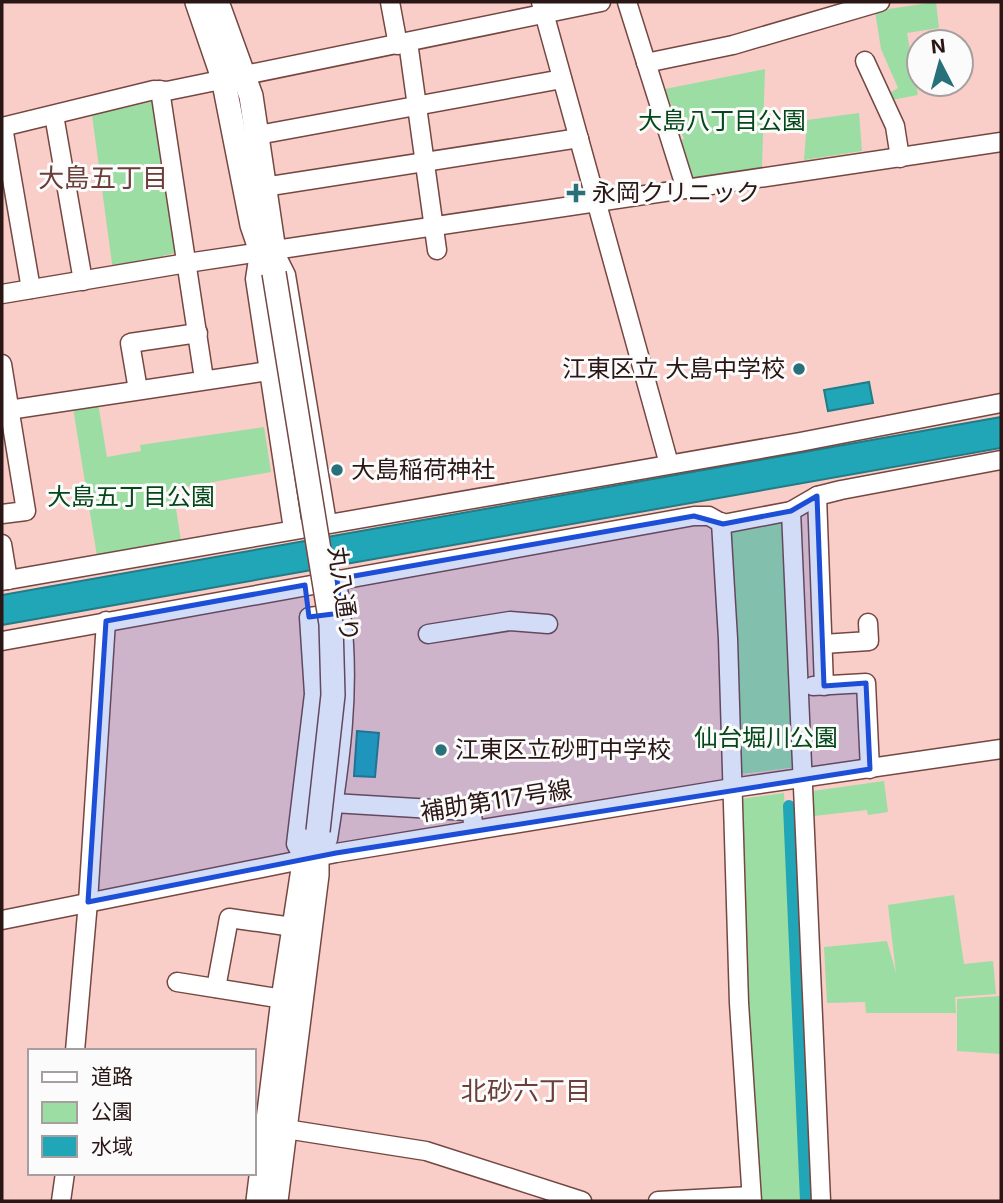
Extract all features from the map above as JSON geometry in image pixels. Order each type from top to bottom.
[{"type":"main road","name":"丸八通り","points":[[197,2],[234,77],[258,135],[268,262]]},
{"type":"main road","name":"丸八通り","points":[[217,2],[234,77],[268,262],[325,643],[325,698],[311,857],[293,927],[283,999],[276,1128],[276,1201]]},
{"type":"main road","name":"丸八通り","points":[[258,1201],[276,1128],[317,875],[311,857]]},
{"type":"street","points":[[390,2],[403,43],[417,105],[437,250]]},
{"type":"street","points":[[31,289],[3,127],[160,90],[403,43],[542,8],[601,2]]},
{"type":"street","points":[[627,2],[686,189]]},
{"type":"street","points":[[646,63],[733,45],[872,2]]},
{"type":"street","points":[[542,8],[669,464]]},
{"type":"street","points":[[865,61],[895,126],[900,158]]},
{"type":"street","points":[[258,135],[562,79]]},
{"type":"street","points":[[160,90],[204,379]]},
{"type":"street","points":[[54,115],[83,281]]},
{"type":"street","points":[[264,187],[579,138]]},
{"type":"street","points":[[2,294],[187,263],[268,262],[434,226],[1001,142]]},
{"type":"street","points":[[268,262],[255,279],[293,529]]},
{"type":"street","points":[[268,262],[286,275],[327,523]]},
{"type":"street","points":[[138,390],[130,343],[198,333]]},
{"type":"street","points":[[2,364],[11,475],[26,511],[2,514]]},
{"type":"street","points":[[5,410],[268,371]]},
{"type":"street","points":[[2,544],[5,581],[1001,403]]},
{"type":"street","points":[[2,641],[694,516],[709,516],[721,522],[791,511],[817,496],[1001,460]]},
{"type":"street","points":[[817,496],[824,686]]},
{"type":"street","points":[[791,511],[821,1201]]},
{"type":"street","points":[[658,1201],[751,1199],[739,1003],[721,522]]},
{"type":"street","points":[[305,585],[314,694],[296,844],[311,857],[328,839],[345,697],[346,648],[337,579]]},
{"type":"street","points":[[309,617],[341,612]]},
{"type":"street","points":[[75,1049],[88,902],[106,621]]},
{"type":"street","points":[[428,634],[510,621],[548,624]]},
{"type":"street","points":[[823,644],[869,641],[868,623]]},
{"type":"street","points":[[799,687],[875,683],[870,769]]},
{"type":"street","name":"補助第117号線","points":[[2,920],[311,857],[732,788],[1001,749]]},
{"type":"street","points":[[333,803],[466,811],[472,816],[474,830]]},
{"type":"street","points":[[216,988],[229,918],[293,927]]},
{"type":"street","points":[[177,982],[283,999]]},
{"type":"street","points":[[276,1128],[426,1151],[582,1201]]},
{"type":"street","points":[[61,1201],[65,1175]]},
{"type":"highlighted area","points":[[817,496],[824,686],[866,683],[870,769],[336,853],[88,902],[106,621],[305,585],[309,617],[341,613],[337,579],[694,516],[723,524],[791,511]]},
{"type":"green space","points":[[936,2],[939,28],[905,28],[905,98],[892,100],[888,94],[898,88],[881,49],[875,11]]},
{"type":"green space","name":"大島八丁目公園","points":[[765,69],[762,167],[692,178],[680,141],[684,139],[665,89]]},
{"type":"green space","points":[[155,101],[179,252],[163,256],[164,262],[113,271],[92,115]]},
{"type":"green space","points":[[859,113],[862,151],[804,160],[807,120]]},
{"type":"green space","name":"大島五丁目公園","points":[[98,403],[107,457],[141,451],[140,445],[264,427],[271,472],[173,489],[181,541],[97,556],[73,408]]},
{"type":"green space","name":"仙台堀川公園","points":[[787,521],[797,767],[741,774],[727,533],[731,529]]},
{"type":"green space","points":[[884,781],[888,812],[868,815],[867,810],[814,816],[813,791]]},
{"type":"green space","name":"仙台堀川公園","points":[[784,793],[802,1201],[754,1201],[740,799]]},
{"type":"green space","points":[[954,895],[964,964],[993,961],[996,994],[955,997],[956,1013],[866,1013],[865,1002],[827,1003],[824,947],[887,941],[896,973],[888,905]]},
{"type":"green space","points":[[1001,996],[1001,1054],[957,1051],[957,999]]},
{"type":"water","points":[[869,382],[873,403],[828,411],[824,390]]},
{"type":"water","points":[[1001,417],[1001,448],[2,625],[2,595]]},
{"type":"water","points":[[357,731],[379,733],[375,777],[354,776]]},
{"type":"waterway","points":[[789,806],[806,1201]]},
{"type":"place","name":"永岡クリニック","points":[[576,193]]},
{"type":"place","name":"江東区立 大島中学校","points":[[799,369]]},
{"type":"place","name":"大島稲荷神社","points":[[337,470]]},
{"type":"place","name":"江東区立砂町中学校","points":[[441,750]]},
{"type":"district","name":"大島五丁目","points":[[103,178]]},
{"type":"district","name":"北砂六丁目","points":[[526,1091]]}]
